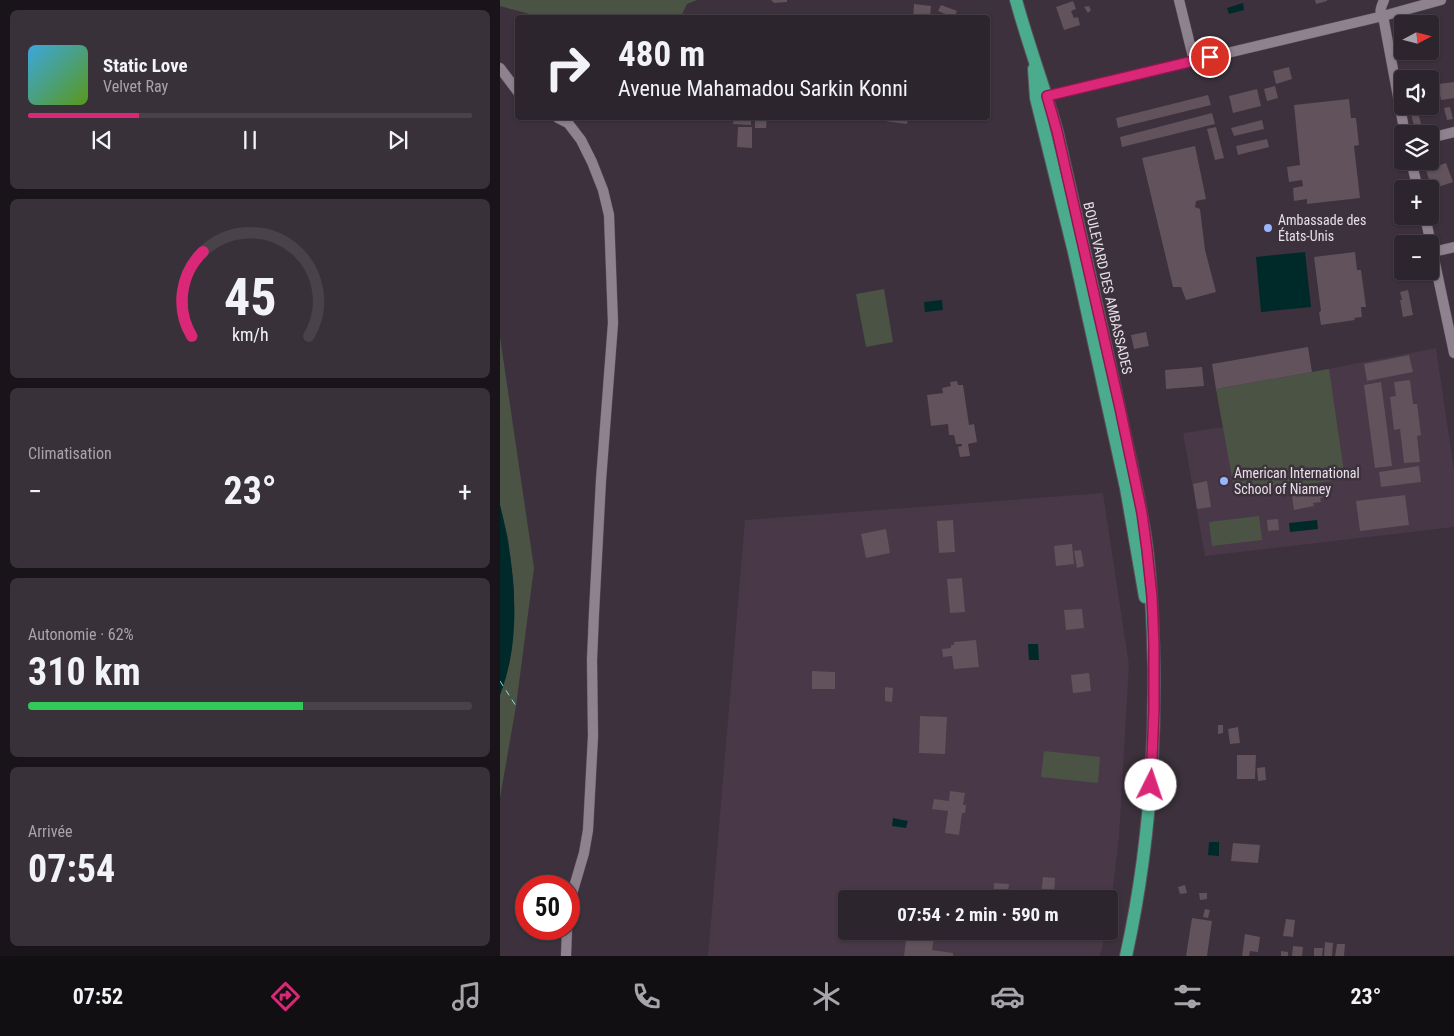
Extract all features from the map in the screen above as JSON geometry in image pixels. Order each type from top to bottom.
[{"type":"main road","name":"BOULEVARD DES AMBASSADES","points":[[1016,0],[1057,131],[1142,513],[1152,597],[1154,646],[1152,768],[1143,858],[1126,956]]},
{"type":"main road","name":"BOULEVARD DES AMBASSADES","points":[[1034,59],[1036,98],[1074,252],[1126,488],[1154,646]]},
{"type":"street","points":[[1179,0],[1194,61]]},
{"type":"street","points":[[1384,0],[1380,9],[1383,16],[1403,125]]},
{"type":"street","points":[[1047,96],[1383,16],[1441,0]]},
{"type":"street","points":[[500,68],[515,88]]},
{"type":"street","points":[[562,120],[568,123],[581,140],[603,190],[609,216],[613,323],[601,480],[594,613],[592,660],[593,736],[588,830],[578,875]]},
{"type":"street","points":[[1439,136],[1454,132]]},
{"type":"street","points":[[1439,251],[1454,247]]},
{"type":"street","points":[[1439,280],[1454,353]]},
{"type":"street","points":[[566,956],[567,940]]},
{"type":"shaded area","points":[[500,0],[697,0],[687,4],[682,15],[534,15],[500,6]]},
{"type":"shaded area","points":[[1243,3],[1244,10],[1229,14],[1227,8]]},
{"type":"shaded area","points":[[1305,252],[1311,307],[1261,312],[1256,257]]},
{"type":"shaded area","points":[[884,289],[893,342],[866,347],[856,294]]},
{"type":"shaded area","points":[[942,300],[943,310],[925,312],[924,302]]},
{"type":"shaded area","points":[[500,337],[534,568],[516,706],[500,798],[500,695],[512,648],[514,590],[508,538],[500,505]]},
{"type":"shaded area","points":[[1436,348],[1454,470],[1454,527],[1205,556],[1183,433],[1223,427],[1216,389]]},
{"type":"shaded area","points":[[1329,369],[1345,479],[1235,494],[1216,389]]},
{"type":"shaded area","points":[[1103,493],[1129,665],[1119,837],[1113,890],[838,890],[838,940],[1104,940],[1100,956],[708,956],[745,520]]},
{"type":"shaded area","points":[[500,505],[510,551],[513,576],[514,625],[512,649],[500,695]]},
{"type":"shaded area","points":[[1259,516],[1262,540],[1212,546],[1209,522]]},
{"type":"shaded area","points":[[1317,520],[1318,529],[1290,532],[1289,523]]},
{"type":"shaded area","points":[[1028,644],[1038,644],[1039,660],[1029,660]]},
{"type":"shaded area","points":[[1044,751],[1100,757],[1098,783],[1041,777]]},
{"type":"shaded area","points":[[893,818],[908,821],[906,828],[892,826]]},
{"type":"shaded area","points":[[1209,842],[1219,842],[1219,856],[1208,855]]},
{"type":"building","points":[[771,0],[787,0],[787,2],[774,3]]},
{"type":"building","points":[[1315,0],[1327,0],[1327,1],[1316,4]]},
{"type":"building","points":[[1073,1],[1076,9],[1071,11],[1074,18],[1078,17],[1080,25],[1064,30],[1056,7]]},
{"type":"building","points":[[914,4],[931,6],[930,15],[913,15]]},
{"type":"building","points":[[941,5],[957,11],[955,15],[947,15],[938,11]]},
{"type":"building","points":[[1089,6],[1091,10],[1088,13],[1084,7]]},
{"type":"building","points":[[1289,67],[1292,79],[1276,84],[1273,71]]},
{"type":"building","points":[[1454,82],[1454,98],[1441,100],[1439,84]]},
{"type":"building","points":[[1275,86],[1278,98],[1267,101],[1264,89]]},
{"type":"building","points":[[1257,89],[1261,106],[1233,113],[1229,96]]},
{"type":"building","points":[[1208,95],[1211,105],[1118,128],[1116,118]]},
{"type":"building","points":[[1349,99],[1351,118],[1356,118],[1359,145],[1354,146],[1360,198],[1307,204],[1307,199],[1294,201],[1293,188],[1303,186],[1302,180],[1289,182],[1287,167],[1300,165],[1294,105]]},
{"type":"building","points":[[1450,107],[1453,119],[1447,120],[1444,108]]},
{"type":"building","points":[[1212,113],[1215,124],[1122,147],[1120,137]]},
{"type":"building","points":[[1411,115],[1419,115],[1421,125],[1414,125]]},
{"type":"building","points":[[734,120],[751,120],[751,125],[733,124]]},
{"type":"building","points":[[755,120],[767,120],[766,128],[755,128]]},
{"type":"building","points":[[876,120],[908,120],[907,124]]},
{"type":"building","points":[[1262,120],[1264,129],[1234,136],[1231,128]]},
{"type":"building","points":[[738,127],[752,127],[752,148],[737,147]]},
{"type":"building","points":[[1216,127],[1224,158],[1215,160],[1207,129]]},
{"type":"building","points":[[1267,139],[1269,147],[1238,155],[1236,146]]},
{"type":"building","points":[[1195,146],[1206,199],[1196,201],[1195,207],[1200,209],[1205,250],[1216,292],[1186,300],[1181,287],[1173,287],[1142,158]]},
{"type":"building","points":[[1446,163],[1453,182],[1439,187],[1439,180],[1429,180],[1426,170],[1439,170],[1439,165]]},
{"type":"building","points":[[1355,252],[1357,270],[1361,270],[1366,307],[1361,307],[1362,317],[1354,318],[1355,320],[1321,325],[1314,257]]},
{"type":"building","points":[[1408,290],[1413,315],[1403,317],[1400,292]]},
{"type":"building","points":[[1146,332],[1149,346],[1134,349],[1131,335]]},
{"type":"building","points":[[1308,347],[1312,372],[1216,389],[1212,364]]},
{"type":"building","points":[[1409,355],[1413,372],[1367,381],[1364,364]]},
{"type":"building","points":[[1202,367],[1204,386],[1166,389],[1165,370]]},
{"type":"building","points":[[1410,380],[1413,404],[1417,404],[1421,435],[1417,436],[1420,462],[1404,463],[1400,429],[1394,430],[1390,397],[1396,396],[1394,382]]},
{"type":"building","points":[[957,381],[958,385],[963,385],[969,425],[974,424],[977,442],[968,444],[970,456],[960,457],[958,447],[962,446],[962,444],[956,444],[954,435],[949,435],[948,424],[931,426],[927,395],[943,393],[942,388],[951,386],[950,382]]},
{"type":"building","points":[[1381,382],[1392,466],[1375,468],[1364,385]]},
{"type":"building","points":[[1419,466],[1421,482],[1381,487],[1379,472]]},
{"type":"building","points":[[1207,481],[1211,507],[1197,509],[1193,484]]},
{"type":"building","points":[[1323,484],[1326,497],[1320,498],[1321,502],[1313,503],[1314,506],[1294,510],[1291,490]]},
{"type":"building","points":[[1405,495],[1409,525],[1360,531],[1356,501]]},
{"type":"building","points":[[1278,519],[1279,530],[1268,531],[1267,520]]},
{"type":"building","points":[[953,520],[955,552],[939,553],[937,521]]},
{"type":"building","points":[[886,529],[890,553],[866,558],[861,534]]},
{"type":"building","points":[[1072,544],[1074,564],[1056,566],[1054,546]]},
{"type":"building","points":[[1081,550],[1084,566],[1077,568],[1074,551]]},
{"type":"building","points":[[962,578],[965,612],[950,613],[947,579]]},
{"type":"building","points":[[1082,609],[1084,628],[1066,630],[1064,610]]},
{"type":"building","points":[[976,640],[979,667],[954,669],[952,656],[943,657],[942,649],[951,648],[954,642]]},
{"type":"building","points":[[812,671],[835,672],[835,689],[812,689]]},
{"type":"building","points":[[1089,673],[1091,691],[1073,693],[1071,675]]},
{"type":"building","points":[[885,687],[893,688],[892,702],[885,701]]},
{"type":"building","points":[[920,716],[947,717],[945,754],[919,753]]},
{"type":"building","points":[[1218,725],[1223,725],[1223,733],[1218,734]]},
{"type":"building","points":[[1238,727],[1240,743],[1230,744],[1228,729]]},
{"type":"building","points":[[1237,755],[1256,755],[1255,779],[1237,779]]},
{"type":"building","points":[[1265,767],[1266,780],[1258,781],[1257,768]]},
{"type":"building","points":[[950,791],[965,793],[963,805],[966,805],[965,813],[962,813],[959,835],[945,833],[948,811],[932,809],[934,799],[949,801]]},
{"type":"building","points":[[1233,843],[1260,845],[1258,863],[1231,861]]},
{"type":"building","points":[[1043,877],[1055,878],[1054,890],[1042,890]]},
{"type":"building","points":[[994,883],[1009,884],[1008,890],[994,890]]},
{"type":"building","points":[[1185,885],[1187,893],[1180,894],[1178,887]]},
{"type":"building","points":[[1199,893],[1207,893],[1207,899],[1200,900]]},
{"type":"building","points":[[1205,909],[1210,910],[1208,918],[1203,917]]},
{"type":"building","points":[[1192,918],[1212,921],[1207,956],[1186,956]]},
{"type":"building","points":[[1286,919],[1295,920],[1293,937],[1283,936]]},
{"type":"building","points":[[1245,934],[1260,937],[1258,952],[1250,951],[1249,956],[1242,956]]},
{"type":"building","points":[[906,940],[934,940],[932,950],[953,953],[953,956],[904,956]]},
{"type":"building","points":[[1325,942],[1333,943],[1332,956],[1324,956]]},
{"type":"building","points":[[1337,944],[1345,944],[1344,956],[1335,956]]},
{"type":"building","points":[[1293,946],[1303,947],[1302,956],[1292,956]]},
{"type":"building","points":[[1314,948],[1323,948],[1322,956],[1314,956]]},
{"type":"building","points":[[1281,951],[1288,952],[1288,956],[1281,956]]},
{"type":"ferry route","points":[[500,681],[516,706]]},
{"type":"place","name":"Ambassade des États-Unis","points":[[1268,228]]},
{"type":"place","name":"American International School of Niamey","points":[[1224,481]]},
{"type":"route","points":[[1151,785],[1154,709],[1152,597],[1142,513],[1057,131],[1047,96],[1210,57]]}]
